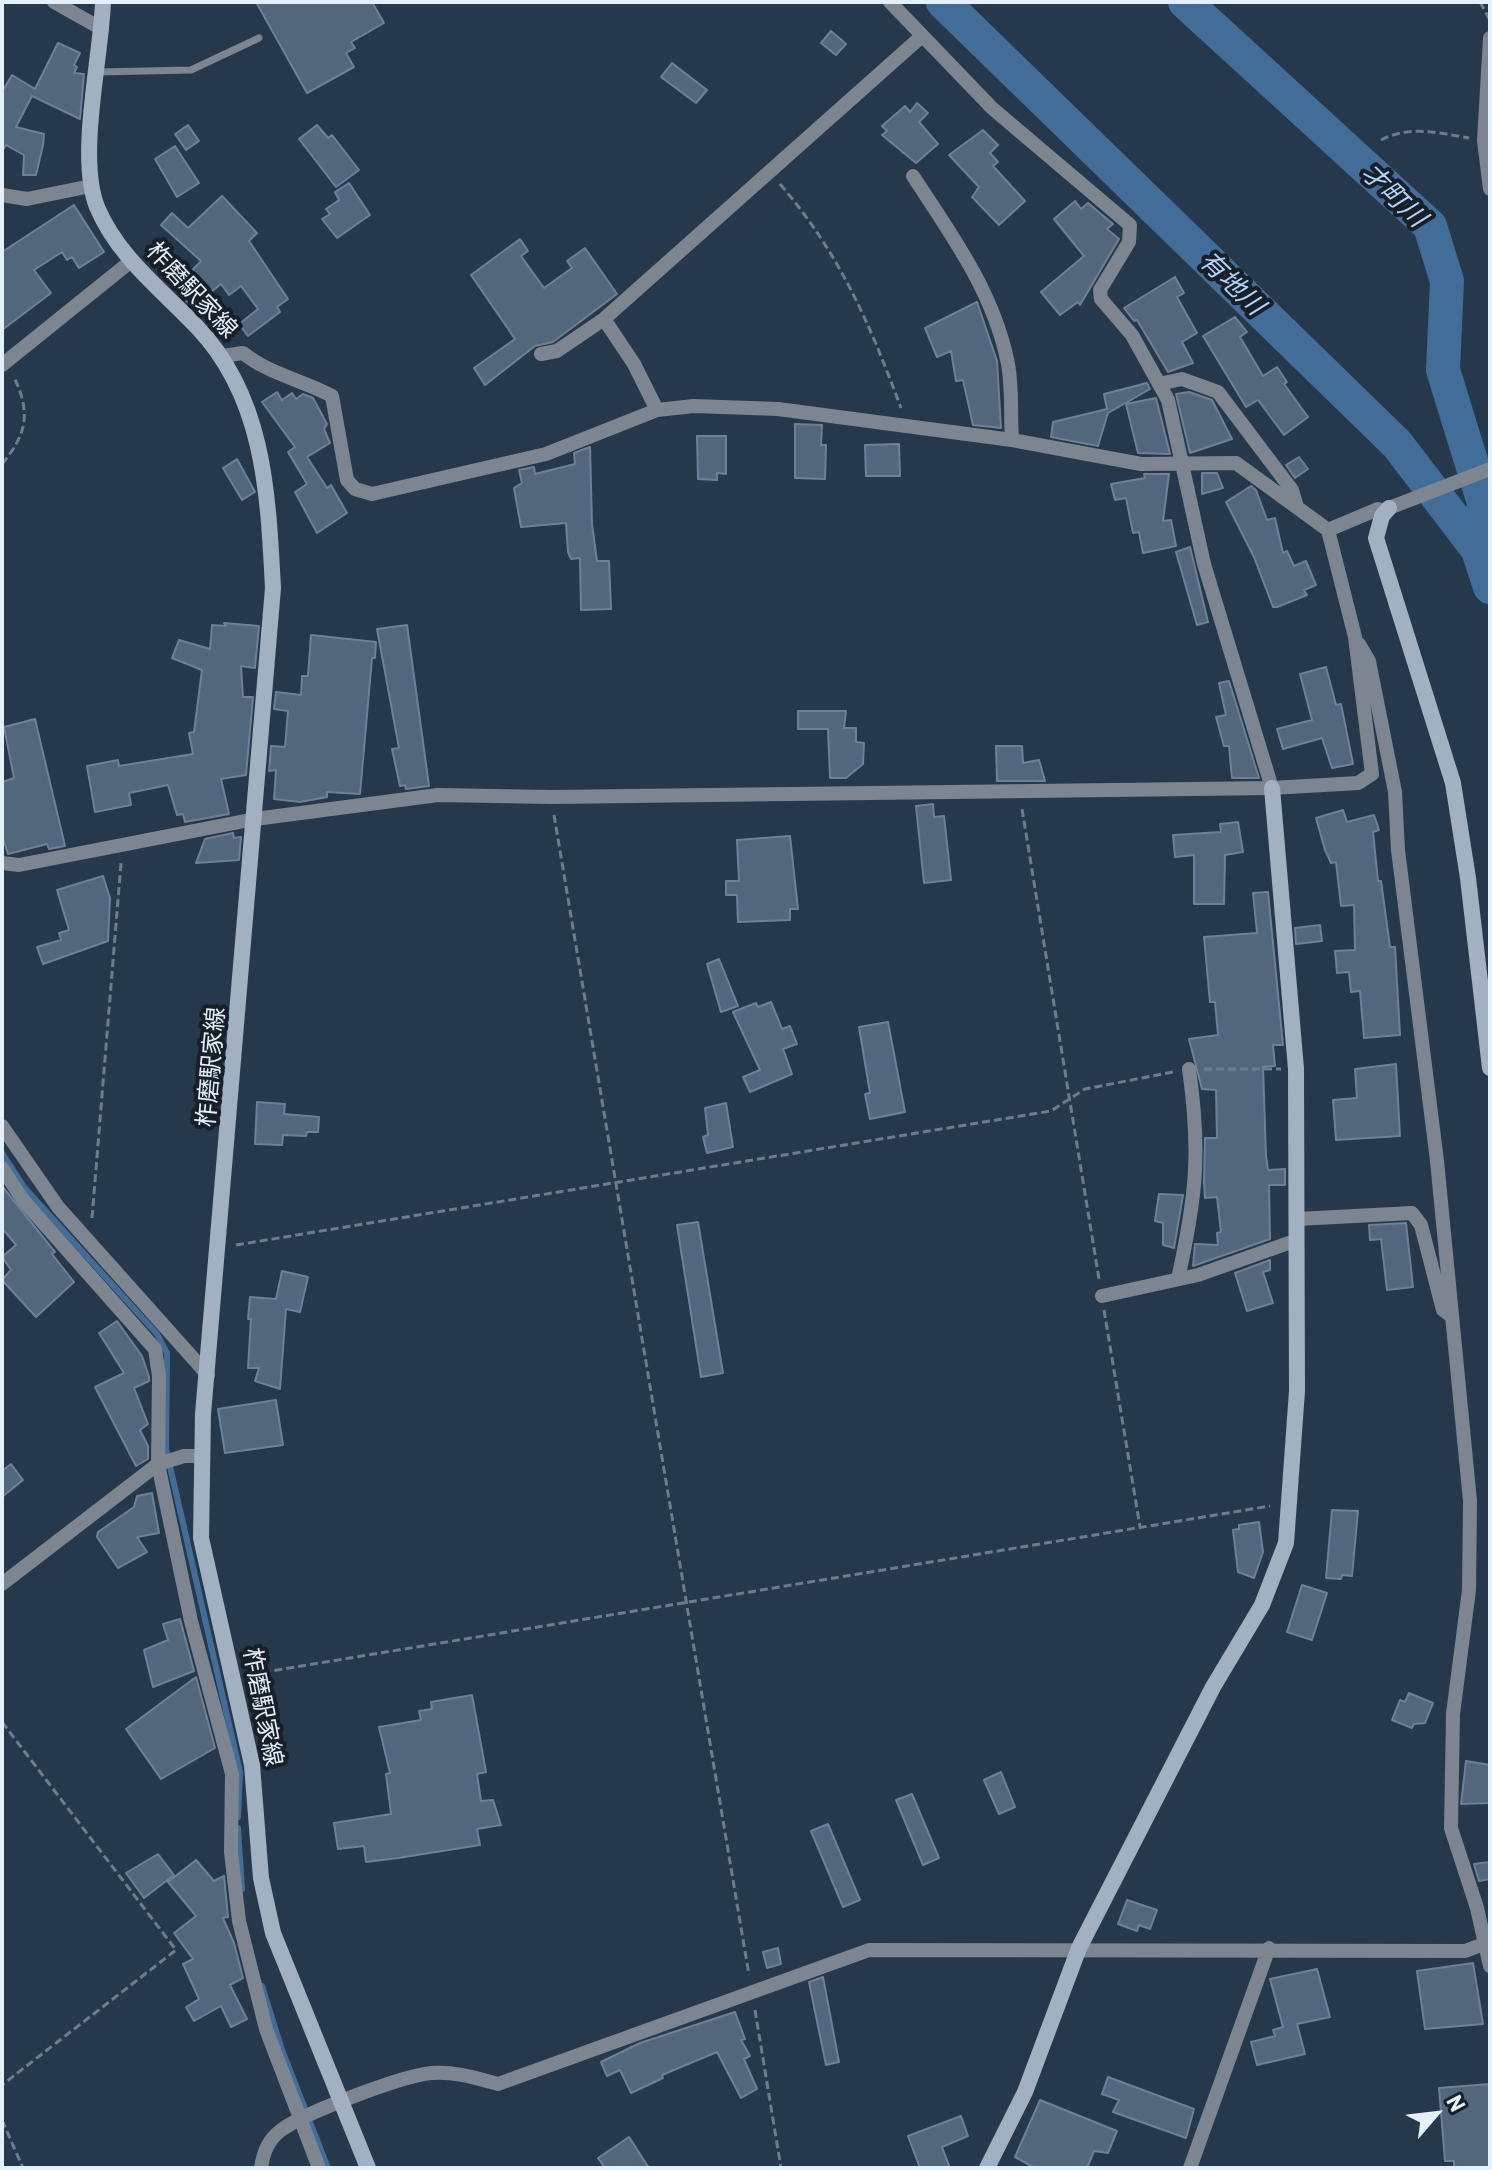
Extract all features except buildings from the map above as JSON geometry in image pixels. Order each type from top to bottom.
[{"type":"main road","name":"柞磨駅家線","points":[[103,2],[90,150],[91,186],[98,208],[130,262],[223,356],[246,399],[268,501],[273,588],[208,1375],[202,1456],[201,1538],[252,1765],[261,1878],[273,1933],[368,2168]]},
{"type":"main road","points":[[1387,510],[1376,538],[1453,783],[1468,878],[1490,1068]]},
{"type":"main road","points":[[987,2168],[1025,2092],[1079,1948],[1213,1687],[1262,1605],[1286,1543],[1297,1391],[1296,1069],[1272,788]]},
{"type":"street","points":[[54,2],[102,29]]},
{"type":"street","points":[[890,2],[992,108],[1130,225],[1129,242],[1100,290],[1101,299],[1132,335],[1168,400],[1204,564],[1272,788]]},
{"type":"street","points":[[541,354],[557,351],[604,319],[922,36]]},
{"type":"street","points":[[1490,38],[1484,141],[1490,189]]},
{"type":"street","points":[[913,176],[972,266],[995,316],[1008,361],[1012,440]]},
{"type":"street","points":[[2,195],[27,199],[91,186]]},
{"type":"street","points":[[3,359],[130,262]]},
{"type":"street","points":[[604,319],[634,364],[657,410]]},
{"type":"street","points":[[2,863],[19,865],[122,848],[255,819],[438,795],[551,797],[1272,788],[1358,783],[1372,774],[1355,637],[1328,530],[1236,463],[1141,464],[1012,440],[778,409],[694,406],[657,410],[546,454],[372,494],[355,489],[347,480],[332,396],[306,382],[263,369],[243,353],[223,356]]},
{"type":"street","points":[[1159,384],[1182,379],[1218,392],[1292,490],[1297,507]]},
{"type":"street","points":[[1328,530],[1490,469]]},
{"type":"street","points":[[1355,637],[1369,661],[1395,792],[1452,1317],[1470,1501],[1469,1590],[1453,1714],[1449,1808],[1451,1828],[1477,1908],[1490,1966]]},
{"type":"street","points":[[1178,1279],[1196,1197],[1198,1129],[1189,1069]]},
{"type":"street","points":[[2,1126],[83,1235],[208,1375]]},
{"type":"street","points":[[2,1168],[7,1186],[23,1200],[155,1349],[159,1376],[158,1464],[191,1621],[232,1774],[231,1852],[249,1967],[266,2029],[319,2168]]},
{"type":"street","points":[[7,1186],[31,1169]]},
{"type":"street","points":[[1297,1219],[1412,1213],[1421,1225],[1443,1310],[1452,1317]]},
{"type":"street","points":[[1102,1296],[1178,1279],[1297,1240]]},
{"type":"street","points":[[2,1584],[158,1464],[184,1456],[202,1456]]},
{"type":"street","points":[[261,2168],[263,2153],[280,2131],[340,2102],[430,2073],[461,2074],[498,2084],[869,1950],[1269,1948],[1465,1951],[1484,1944]]},
{"type":"street","points":[[1190,2168],[1269,1948]]},
{"type":"lane","points":[[98,72],[191,70],[259,38]]},
{"type":"path","points":[[1480,2],[1490,20]]},
{"type":"path","points":[[1381,140],[1396,132],[1419,130],[1484,141]]},
{"type":"path","points":[[771,172],[817,227],[844,275],[876,340],[908,426]]},
{"type":"path","points":[[2,464],[15,449],[26,424],[21,392],[3,359]]},
{"type":"path","points":[[1019,791],[1140,1527]]},
{"type":"path","points":[[551,797],[781,2168]]},
{"type":"path","points":[[83,1235],[91,1226],[122,848]]},
{"type":"path","points":[[220,1243],[239,1246],[1051,1111],[1085,1089],[1189,1069],[1296,1069]]},
{"type":"path","points":[[241,1644],[253,1665],[265,1672],[1289,1503]]},
{"type":"path","points":[[2,1722],[176,1950],[2,2085]]},
{"type":"path","points":[[2,2120],[23,2168]]},
{"type":"waterway","name":"有地川","points":[[943,2],[1397,444],[1478,550],[1490,587]]},
{"type":"waterway","name":"才町川","points":[[1185,2],[1430,226],[1447,281],[1443,370],[1484,503],[1478,550]]},
{"type":"waterway","points":[[2,1153],[24,1187],[157,1334],[167,1353],[166,1449],[240,1772],[238,1817]]},
{"type":"waterway","points":[[238,1828],[242,1889]]},
{"type":"waterway","points":[[262,1986],[281,2047],[328,2168]]}]
